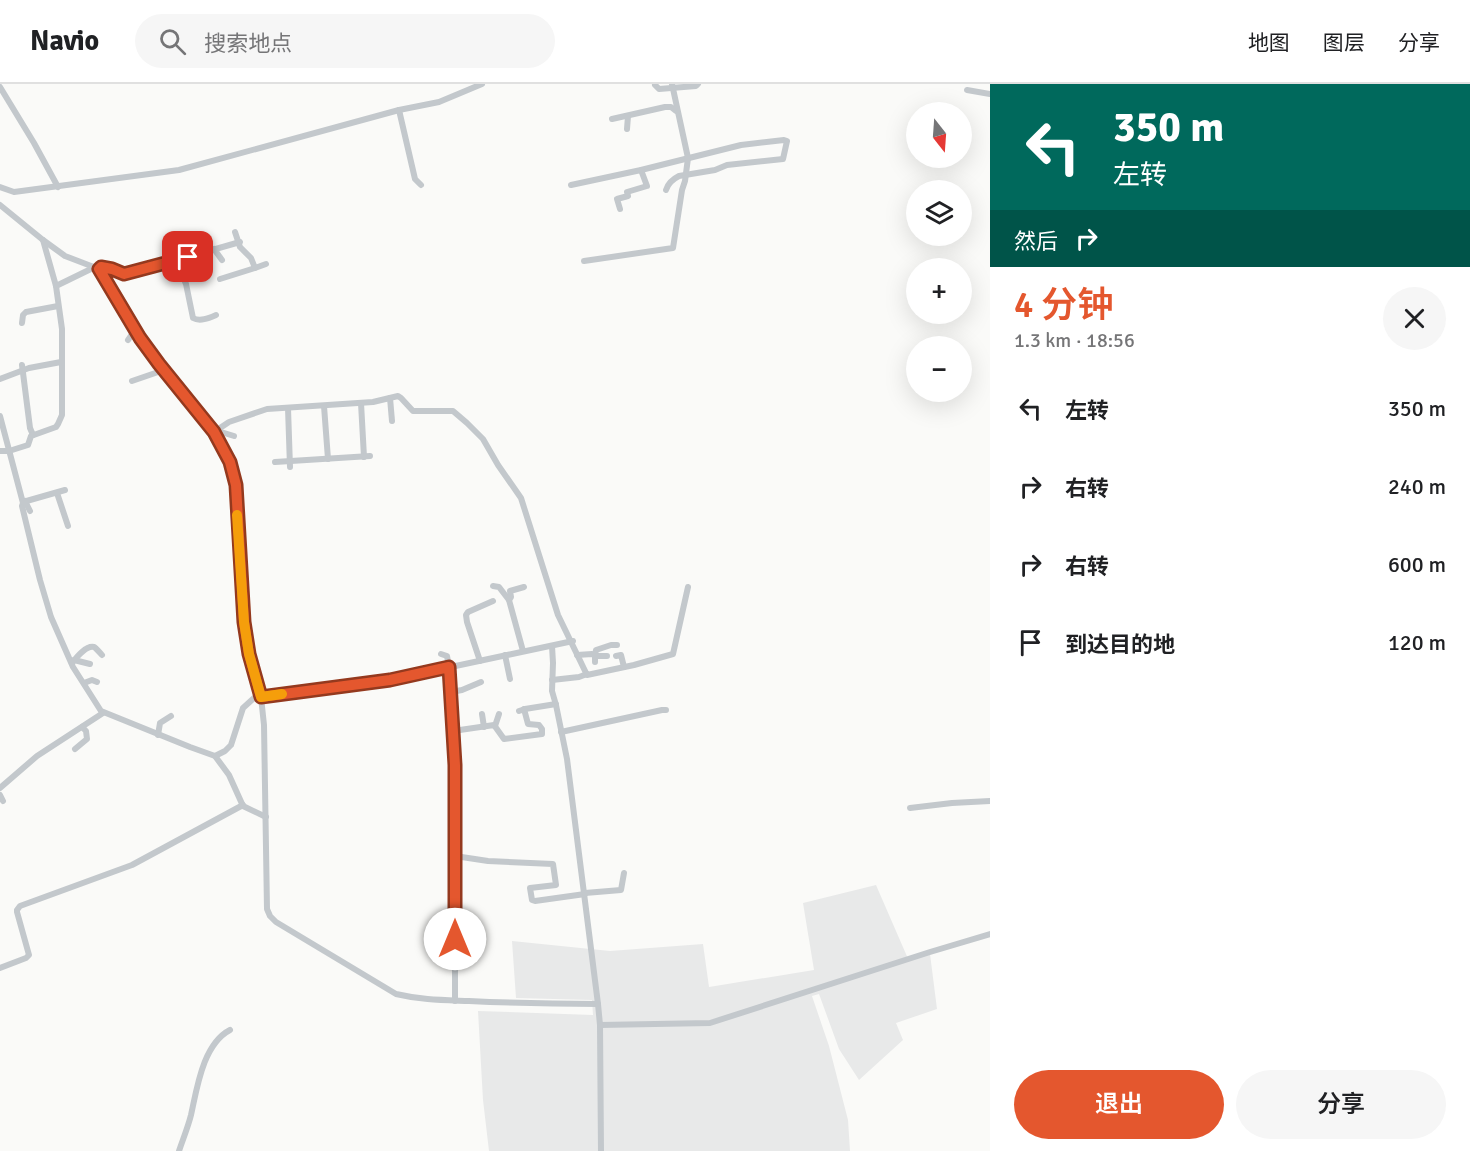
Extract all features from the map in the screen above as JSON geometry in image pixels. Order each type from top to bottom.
[{"type":"street","points":[[0,187],[14,192],[179,171],[399,110],[439,102],[482,84]]},
{"type":"street","points":[[655,85],[659,89],[698,84]]},
{"type":"street","points":[[584,261],[673,248],[688,158],[672,86]]},
{"type":"street","points":[[0,87],[58,187]]},
{"type":"street","points":[[972,88],[990,94]]},
{"type":"street","points":[[612,119],[666,106],[677,112]]},
{"type":"street","points":[[399,110],[415,179],[422,185]]},
{"type":"street","points":[[627,129],[628,116]]},
{"type":"street","points":[[571,185],[741,145],[787,141],[783,159],[727,165],[715,170],[674,178],[666,190]]},
{"type":"street","points":[[620,209],[617,199],[628,196],[627,192],[647,186],[641,170]]},
{"type":"street","points":[[0,205],[65,256],[97,268],[135,330],[215,434],[224,448],[234,473],[244,622],[249,654],[261,697],[264,725],[267,909],[270,916],[276,922],[396,994],[455,1001],[598,1004]]},
{"type":"street","points":[[235,232],[240,247],[251,258],[255,268]]},
{"type":"street","points":[[0,452],[28,445],[33,435],[50,430],[58,424],[62,415],[62,329],[56,286],[43,240]]},
{"type":"street","points":[[56,286],[101,267],[124,274],[239,242]]},
{"type":"street","points":[[214,249],[222,261]]},
{"type":"street","points":[[176,260],[186,284],[193,318],[204,319],[216,315]]},
{"type":"street","points":[[220,279],[266,264]]},
{"type":"street","points":[[183,277],[200,273]]},
{"type":"street","points":[[22,323],[26,312],[58,306]]},
{"type":"street","points":[[128,340],[135,330]]},
{"type":"street","points":[[0,379],[23,367],[61,362]]},
{"type":"street","points":[[23,367],[30,428],[33,435]]},
{"type":"street","points":[[132,381],[164,370]]},
{"type":"street","points":[[215,434],[228,422],[267,409],[361,403],[398,396],[415,411],[453,411],[483,440],[521,498],[555,607],[587,674]]},
{"type":"street","points":[[390,398],[392,421]]},
{"type":"street","points":[[275,462],[290,464],[367,456],[361,403]]},
{"type":"street","points":[[324,406],[328,459]]},
{"type":"street","points":[[288,408],[290,464]]},
{"type":"street","points":[[0,416],[24,502],[30,511]]},
{"type":"street","points":[[215,434],[221,432],[234,436]]},
{"type":"street","points":[[24,502],[65,490]]},
{"type":"street","points":[[57,493],[68,526]]},
{"type":"street","points":[[43,497],[49,504]]},
{"type":"street","points":[[24,502],[22,506],[51,617],[100,711],[215,756],[229,775],[243,805],[266,817]]},
{"type":"street","points":[[493,586],[499,586],[508,600],[524,651]]},
{"type":"street","points":[[508,600],[511,597],[510,591],[524,587]]},
{"type":"street","points":[[552,680],[579,681],[587,674],[674,654],[688,587]]},
{"type":"street","points":[[480,661],[466,615],[493,601]]},
{"type":"street","points":[[215,756],[231,745],[243,708],[254,698],[390,680],[572,642]]},
{"type":"street","points":[[595,659],[598,648],[617,645]]},
{"type":"street","points":[[552,646],[554,663],[552,694],[567,759],[598,1004],[601,1151]]},
{"type":"street","points":[[73,662],[90,648],[96,649],[102,655]]},
{"type":"street","points":[[441,654],[447,657],[449,667],[455,765],[455,1001]]},
{"type":"street","points":[[577,655],[592,654],[595,659]]},
{"type":"street","points":[[616,656],[621,655],[624,667]]},
{"type":"street","points":[[505,656],[510,679]]},
{"type":"street","points":[[595,659],[607,656]]},
{"type":"street","points":[[73,662],[90,664]]},
{"type":"street","points":[[84,683],[92,680],[98,682]]},
{"type":"street","points":[[451,692],[481,682]]},
{"type":"street","points":[[495,726],[504,739],[542,734],[539,725],[528,724],[521,710],[556,704]]},
{"type":"street","points":[[561,732],[666,710]]},
{"type":"street","points":[[1,785],[38,756],[103,713]]},
{"type":"street","points":[[482,714],[484,727]]},
{"type":"street","points":[[495,726],[500,714]]},
{"type":"street","points":[[158,735],[160,723],[171,716]]},
{"type":"street","points":[[453,731],[495,726]]},
{"type":"street","points":[[75,749],[87,739],[82,727]]},
{"type":"street","points":[[910,808],[990,801]]},
{"type":"street","points":[[0,968],[29,955],[17,912],[20,906],[132,865],[243,805]]},
{"type":"street","points":[[455,856],[488,861],[553,864],[558,898]]},
{"type":"street","points":[[556,885],[530,888],[532,900],[621,891],[624,873]]},
{"type":"street","points":[[600,1025],[710,1023],[990,934]]},
{"type":"street","points":[[179,1151],[205,1063],[215,1042],[230,1030]]},
{"type":"shaded area","points":[[876,885],[909,961],[930,954],[937,1009],[896,1023],[903,1040],[859,1080],[839,1049],[819,994],[812,996],[829,1046],[848,1120],[850,1151],[489,1151],[483,1100],[478,1011],[593,1015],[592,1000],[516,998],[512,941],[610,951],[703,944],[709,987],[814,970],[803,903]]},
{"type":"slow traffic","points":[[237,515],[244,622],[249,654],[261,697],[282,694]]},
{"type":"route","points":[[188,257],[132,273],[124,274],[101,267],[99,269],[140,338],[214,432],[230,462],[236,485],[244,622],[249,654],[261,697],[390,680],[449,667],[455,765],[455,939]]}]
